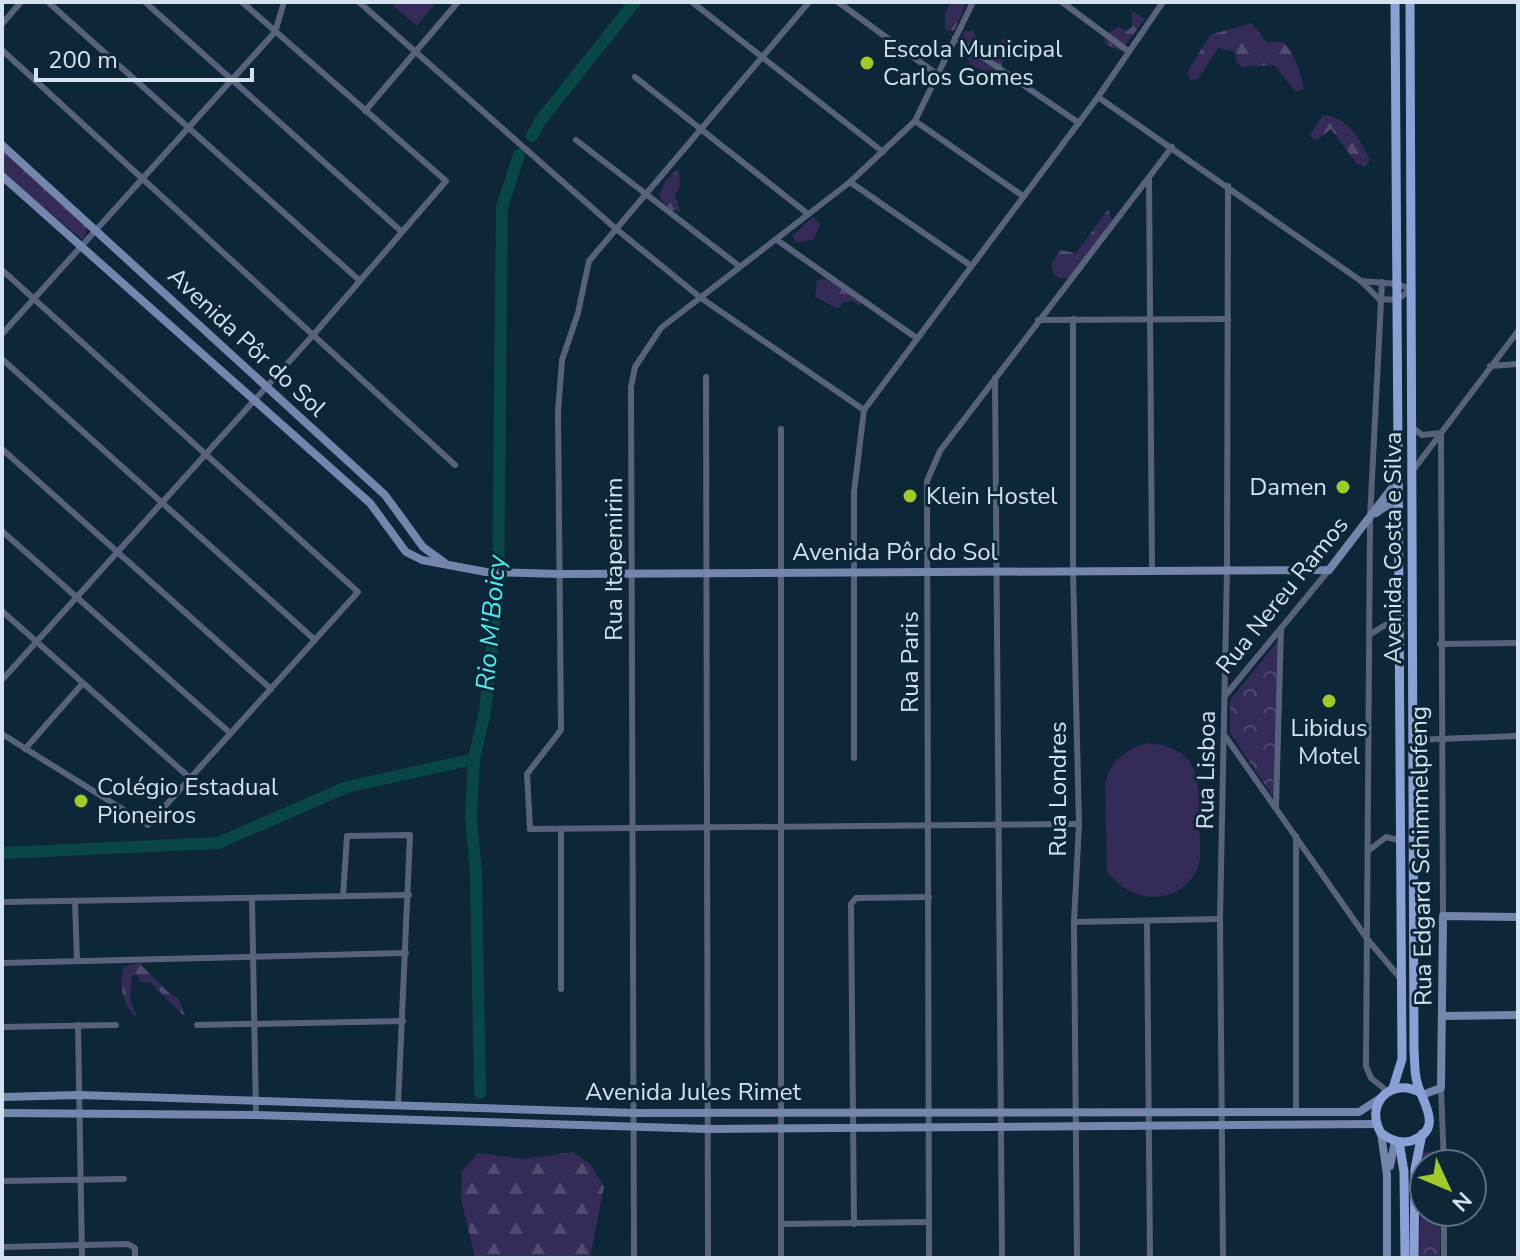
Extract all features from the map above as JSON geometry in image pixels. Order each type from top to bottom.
[{"type":"main road","name":"Avenida Costa e Silva","points":[[1379,1128],[1374,1111],[1402,1059],[1395,2]]},
{"type":"main road","name":"Avenida Costa e Silva","points":[[1410,2],[1414,1050],[1421,1094],[1430,1112],[1415,1169],[1414,1258]]},
{"type":"main road","name":"Avenida Pôr do Sol","points":[[2,145],[398,510],[416,537],[438,560],[461,569]]},
{"type":"main road","name":"Avenida Pôr do Sol","points":[[2,176],[384,519],[406,552],[440,566],[486,572],[560,574],[1329,570]]},
{"type":"main road","name":"Rua Nereu Ramos","points":[[1329,570],[1398,480]]},
{"type":"main road","points":[[1370,518],[1386,506],[1399,511]]},
{"type":"main road","points":[[384,519],[398,510]]},
{"type":"main road","points":[[406,552],[416,537]]},
{"type":"main road","points":[[1443,916],[1518,917]]},
{"type":"main road","name":"Rua Edgard Schimmelpfeng","points":[[1441,1088],[1443,916]]},
{"type":"main road","points":[[1443,1016],[1518,1015]]},
{"type":"main road","points":[[1386,1093],[1412,1088],[1421,1094],[1441,1088]]},
{"type":"main road","name":"Avenida Jules Rimet","points":[[2,1097],[79,1095],[635,1113],[1359,1112],[1386,1093]]},
{"type":"main road","name":"Avenida Jules Rimet","points":[[2,1113],[256,1115],[709,1129],[1149,1124],[1379,1128]]},
{"type":"main road","points":[[1379,1128],[1397,1142],[1404,1172],[1405,1258]]},
{"type":"main road","points":[[1379,1128],[1387,1175],[1387,1258]]},
{"type":"main road","points":[[1397,1142],[1411,1141],[1422,1134]]},
{"type":"main road","points":[[1387,1175],[1397,1142]]},
{"type":"street","points":[[2,24],[21,2]]},
{"type":"street","points":[[48,2],[359,280]]},
{"type":"street","points":[[145,2],[402,232]]},
{"type":"street","points":[[2,680],[315,333],[446,181],[242,2]]},
{"type":"street","points":[[2,334],[275,32],[284,2]]},
{"type":"street","points":[[359,2],[615,228],[701,298],[864,410]]},
{"type":"street","points":[[365,111],[458,2]]},
{"type":"street","points":[[692,2],[883,152]]},
{"type":"street","points":[[809,2],[615,228],[585,270],[578,313],[562,360],[561,730],[527,774],[530,829],[1079,824]]},
{"type":"street","points":[[838,2],[938,75]]},
{"type":"street","name":"Rua Itapemirim","points":[[634,1258],[631,387],[635,367],[661,328],[850,182],[915,121],[973,2]]},
{"type":"street","points":[[1062,2],[1128,51]]},
{"type":"street","points":[[854,758],[854,492],[864,410],[915,337],[1079,123],[1163,2]]},
{"type":"street","points":[[955,38],[1079,123]]},
{"type":"street","points":[[2,50],[315,333],[455,465]]},
{"type":"street","points":[[635,77],[808,214]]},
{"type":"street","points":[[1098,97],[1361,281],[1379,299],[1397,300],[1411,289]]},
{"type":"street","points":[[915,121],[1023,196]]},
{"type":"street","points":[[576,140],[739,266]]},
{"type":"street","name":"Rua Paris","points":[[929,1258],[927,481],[931,465],[1172,147]]},
{"type":"street","points":[[1149,178],[1152,570]]},
{"type":"street","points":[[850,182],[970,265]]},
{"type":"street","name":"Rua Lisboa","points":[[1223,1258],[1220,919],[1227,570],[1228,186]]},
{"type":"street","points":[[777,240],[915,337]]},
{"type":"street","points":[[2,270],[358,592],[148,825],[2,734]]},
{"type":"street","points":[[1361,281],[1397,284],[1411,289]]},
{"type":"street","points":[[1382,282],[1370,518],[1366,1066],[1371,1078],[1386,1093]]},
{"type":"street","name":"Rua Londres","points":[[1073,319],[1073,571],[1079,824],[1074,922],[1077,1258]]},
{"type":"street","points":[[1038,320],[1228,319]]},
{"type":"street","points":[[1414,469],[1518,331]]},
{"type":"street","points":[[2,359],[315,640]]},
{"type":"street","points":[[1489,366],[1518,364]]},
{"type":"street","points":[[706,377],[704,574],[708,828],[708,1258]]},
{"type":"street","points":[[995,378],[999,572],[1002,1258]]},
{"type":"street","points":[[1412,427],[1422,435],[1441,433]]},
{"type":"street","points":[[781,429],[784,1128],[781,1258]]},
{"type":"street","name":"Rua Edgard Schimmelpfeng","points":[[1441,433],[1443,916]]},
{"type":"street","points":[[2,449],[271,689]]},
{"type":"street","points":[[2,531],[230,733]]},
{"type":"street","name":"Rua Nereu Ramos","points":[[1225,696],[1329,570]]},
{"type":"street","points":[[2,611],[190,778]]},
{"type":"street","points":[[1369,635],[1400,616]]},
{"type":"street","points":[[1276,807],[1281,628]]},
{"type":"street","points":[[1440,644],[1518,643]]},
{"type":"street","points":[[25,749],[83,683]]},
{"type":"street","points":[[1225,736],[1368,940],[1402,980]]},
{"type":"street","points":[[1413,740],[1440,736],[1518,736]]},
{"type":"street","points":[[561,829],[561,989]]},
{"type":"street","points":[[343,896],[347,836],[410,835],[398,1106]]},
{"type":"street","points":[[1296,836],[1296,1112]]},
{"type":"street","points":[[1368,851],[1386,837],[1402,841]]},
{"type":"street","points":[[2,902],[409,895]]},
{"type":"street","points":[[854,1224],[851,904],[856,898],[929,897]]},
{"type":"street","points":[[252,898],[256,1115]]},
{"type":"street","points":[[75,901],[77,961]]},
{"type":"street","points":[[1074,922],[1220,919]]},
{"type":"street","points":[[1147,922],[1150,1258]]},
{"type":"street","points":[[2,963],[406,953]]},
{"type":"street","points":[[197,1025],[403,1021]]},
{"type":"street","points":[[78,1025],[82,1258]]},
{"type":"street","points":[[2,1027],[116,1025]]},
{"type":"street","name":"Rua Edgard Schimmelpfeng","points":[[1441,1088],[1443,1148]]},
{"type":"street","points":[[2,1181],[124,1179]]},
{"type":"street","points":[[781,1224],[929,1222]]},
{"type":"street","points":[[1444,1228],[1444,1258]]},
{"type":"street","points":[[2,1247],[128,1244],[135,1248],[135,1258]]},
{"type":"green space","points":[[389,2],[437,2],[417,26]]},
{"type":"green space","points":[[951,2],[967,2],[954,31],[945,30],[945,12]]},
{"type":"green space","points":[[1131,10],[1145,19],[1121,51],[1105,44],[1105,35],[1119,27],[1127,31],[1133,26]]},
{"type":"green space","points":[[1251,23],[1267,42],[1283,42],[1297,64],[1304,89],[1296,92],[1274,65],[1242,67],[1236,62],[1235,52],[1218,48],[1199,78],[1191,81],[1187,73],[1210,35]]},
{"type":"green space","points":[[964,31],[973,31],[977,39],[993,46],[1008,36],[1000,75],[992,77],[969,63],[961,39]]},
{"type":"green space","points":[[1323,115],[1332,116],[1352,130],[1370,160],[1365,167],[1357,164],[1331,129],[1317,140],[1309,136]]},
{"type":"green space","points":[[2,149],[88,228],[83,240],[2,173]]},
{"type":"green space","points":[[679,168],[680,186],[675,194],[680,211],[671,210],[659,197],[665,181]]},
{"type":"green space","points":[[1108,210],[1112,220],[1082,266],[1069,278],[1059,278],[1053,273],[1051,264],[1060,250],[1076,253]]},
{"type":"green space","points":[[813,217],[820,224],[814,239],[797,243],[792,236]]},
{"type":"green space","points":[[826,279],[864,300],[859,306],[853,301],[844,302],[838,309],[815,297],[817,280]]},
{"type":"green space","points":[[1278,641],[1273,797],[1230,733],[1230,700]]},
{"type":"green space","points":[[1147,743],[1179,752],[1194,770],[1199,796],[1200,852],[1197,870],[1184,886],[1174,893],[1149,897],[1126,889],[1107,871],[1105,784],[1111,768],[1120,757]]},
{"type":"green space","points":[[139,963],[178,998],[186,1018],[151,983],[141,982],[136,974],[132,976],[130,999],[137,1017],[132,1013],[123,994],[123,973],[124,967]]},
{"type":"green space","points":[[573,1152],[591,1165],[604,1187],[590,1258],[475,1258],[461,1198],[462,1171],[478,1153],[524,1159]]},
{"type":"green space","points":[[1420,1228],[1441,1228],[1440,1258],[1419,1258]]},
{"type":"waterway","name":"Rio M'Boicy","points":[[532,136],[540,121],[635,2]]},
{"type":"waterway","name":"Rio M'Boicy","points":[[480,1093],[476,874],[471,817],[474,759],[485,711],[498,591],[502,207],[519,155]]},
{"type":"waterway","points":[[2,853],[218,843],[347,787],[474,759]]},
{"type":"place","name":"Escola Municipal Carlos Gomes","points":[[867,63]]},
{"type":"place","name":"Damen","points":[[1343,487]]},
{"type":"place","name":"Klein Hostel","points":[[910,496]]},
{"type":"place","name":"Libidus Motel","points":[[1329,701]]},
{"type":"place","name":"Colégio Estadual Pioneiros","points":[[81,801]]}]
